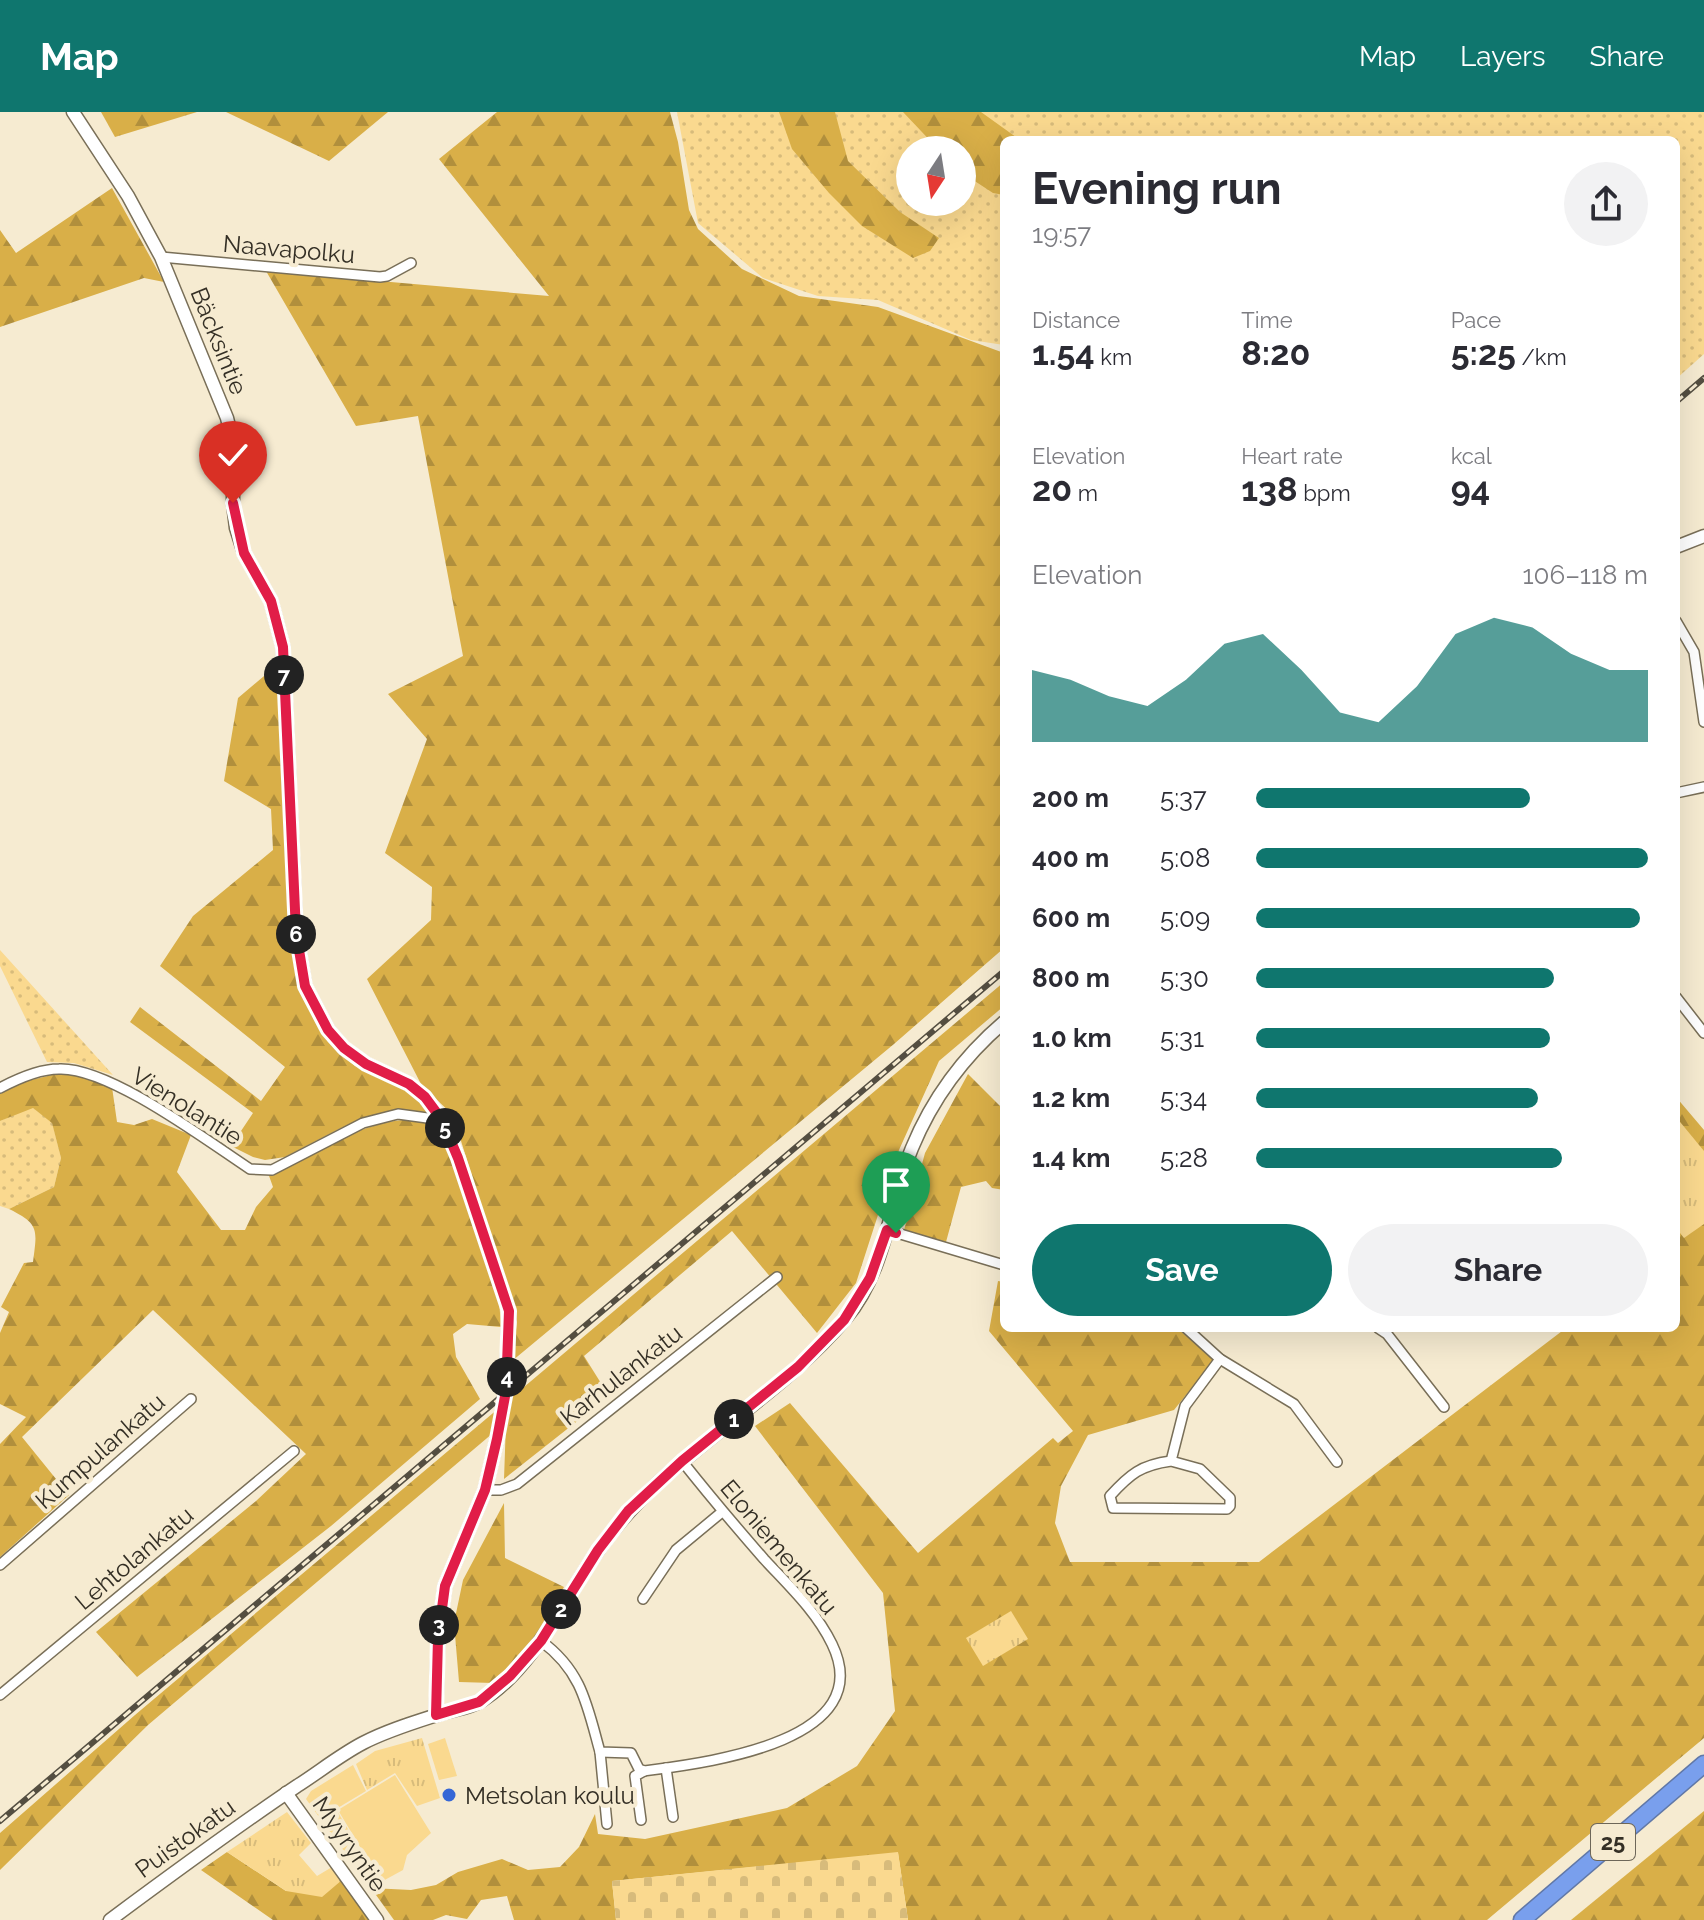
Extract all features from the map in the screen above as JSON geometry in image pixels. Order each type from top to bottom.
[{"type":"highway","name":"25","points":[[1522,1920],[1704,1764]]},
{"type":"street","name":"Bäcksintie","points":[[73,112],[128,196],[161,257],[227,418],[233,443],[236,528],[244,553],[271,601],[283,647],[296,932],[305,986],[328,1030],[344,1048],[366,1064],[409,1084],[425,1097],[442,1120],[458,1158],[509,1311],[506,1391],[485,1490],[445,1586],[438,1638],[436,1715]]},
{"type":"street","name":"Naavapolku","points":[[161,257],[380,277],[411,263]]},
{"type":"street","points":[[1680,545],[1704,536]]},
{"type":"street","points":[[1680,628],[1694,652],[1704,722]]},
{"type":"street","points":[[1680,792],[1704,787]]},
{"type":"street","points":[[1680,1002],[1704,1033]]},
{"type":"street","name":"Puistokatu","points":[[110,1920],[221,1837],[362,1743],[479,1702],[510,1676],[541,1641],[598,1550],[628,1511],[682,1461],[798,1367],[844,1320],[870,1278],[912,1148],[946,1083],[960,1064],[1000,1026]]},
{"type":"street","name":"Vienolantie","points":[[0,1088],[16,1079],[58,1068],[85,1072],[125,1089],[250,1169],[272,1170],[363,1123],[398,1114],[442,1120]]},
{"type":"street","points":[[887,1230],[1000,1264]]},
{"type":"street","name":"Karhulankatu","points":[[485,1490],[501,1490],[517,1484],[777,1277]]},
{"type":"street","points":[[1190,1332],[1220,1359],[1294,1404],[1337,1462]]},
{"type":"street","points":[[1384,1332],[1444,1407]]},
{"type":"street","points":[[1171,1461],[1185,1406],[1220,1359]]},
{"type":"street","name":"Kumpulankatu","points":[[0,1565],[191,1399]]},
{"type":"street","name":"Lehtolankatu","points":[[0,1695],[294,1451]]},
{"type":"street","name":"Eloniemenkatu","points":[[644,1771],[693,1765],[780,1742],[813,1723],[833,1701],[839,1686],[838,1659],[815,1615],[722,1512],[682,1461]]},
{"type":"street","points":[[1171,1461],[1200,1469],[1230,1498],[1230,1506],[1227,1509],[1113,1508],[1110,1496],[1124,1480],[1142,1467],[1171,1461]]},
{"type":"street","points":[[643,1599],[676,1550],[722,1512]]},
{"type":"street","points":[[541,1641],[567,1663],[581,1686],[600,1752],[607,1824]]},
{"type":"street","points":[[600,1752],[631,1753],[639,1769],[644,1771]]},
{"type":"street","points":[[666,1768],[673,1817]]},
{"type":"street","points":[[641,1820],[635,1776],[644,1771]]},
{"type":"street","name":"Myyryntie","points":[[286,1793],[377,1920]]},
{"type":"green space","points":[[101,112],[197,112],[115,137]]},
{"type":"green space","points":[[226,112],[388,112],[329,161]]},
{"type":"green space","points":[[497,112],[670,112],[689,210],[698,229],[742,269],[799,296],[878,307],[1000,352],[1000,951],[894,1044],[512,1361],[517,1322],[453,1115],[422,1086],[367,979],[431,920],[432,887],[385,853],[427,739],[388,694],[463,656],[418,416],[356,426],[266,271],[549,296],[439,159]]},
{"type":"green space","points":[[677,112],[1704,112],[1704,354],[1680,375],[1680,136],[1000,136],[1000,344],[971,340],[878,300],[818,296],[763,278],[698,223]]},
{"type":"green space","points":[[779,112],[835,112],[848,161],[896,208],[896,216],[906,216],[939,238],[930,251],[913,258],[862,226],[792,149]]},
{"type":"green space","points":[[903,112],[981,112],[1014,136],[1000,136],[1000,194],[976,182],[976,136],[926,136]]},
{"type":"green space","points":[[112,188],[164,282],[144,278],[0,327],[0,230],[16,253]]},
{"type":"green space","points":[[277,665],[286,847],[301,990],[328,1042],[355,1066],[398,1084],[429,1110],[424,1113],[405,1110],[377,1114],[341,1128],[285,1157],[265,1160],[231,1146],[253,1113],[130,1022],[140,1007],[261,1101],[285,1067],[160,966],[193,916],[273,850],[271,809],[224,781],[238,698]]},
{"type":"green space","points":[[0,950],[113,1075],[74,1063],[47,1062],[0,966]]},
{"type":"green space","points":[[1000,985],[1000,1009],[939,1061],[899,1150],[856,1283],[817,1333],[732,1231],[584,1356],[609,1396],[504,1479],[506,1422],[148,1725],[0,1870],[0,1833],[135,1715]]},
{"type":"green space","points":[[60,1073],[86,1077],[112,1087],[117,1122],[134,1125],[152,1119],[191,1135],[177,1172],[221,1230],[245,1230],[256,1207],[273,1187],[268,1173],[372,1126],[415,1120],[431,1125],[445,1138],[499,1299],[501,1327],[467,1324],[453,1334],[456,1357],[480,1399],[331,1526],[137,1677],[96,1632],[256,1501],[306,1454],[153,1310],[22,1437],[69,1495],[0,1557],[0,1444],[26,1417],[0,1404],[0,1333],[9,1312],[1,1307],[24,1263],[33,1262],[35,1242],[31,1224],[9,1209],[54,1187],[61,1158],[52,1123],[33,1108],[0,1121],[0,1094],[23,1082]]},
{"type":"green space","points":[[968,1074],[1000,1106],[1000,1189],[992,1188],[986,1181],[961,1187],[946,1242],[904,1230],[925,1153]]},
{"type":"green space","points":[[1680,1102],[1704,1130],[1704,1738],[1487,1920],[908,1920],[898,1853],[612,1881],[616,1920],[514,1920],[507,1896],[481,1900],[467,1919],[446,1915],[433,1920],[394,1920],[371,1888],[411,1890],[436,1885],[458,1872],[502,1859],[528,1870],[560,1867],[579,1847],[595,1814],[598,1834],[645,1839],[787,1808],[857,1766],[895,1711],[883,1593],[755,1426],[790,1403],[918,1553],[1053,1438],[1058,1443],[1073,1431],[989,1331],[998,1281],[1000,1332],[1182,1332],[1214,1360],[1174,1410],[1088,1435],[1061,1486],[1055,1523],[1070,1562],[1259,1562],[1561,1332],[1680,1332]]},
{"type":"green space","points":[[32,1107],[52,1122],[61,1158],[54,1187],[9,1209],[0,1206],[0,1121]]},
{"type":"green space","points":[[1680,1122],[1704,1151],[1704,1224],[1684,1238],[1680,1233]]},
{"type":"green space","points":[[504,1503],[505,1558],[564,1587],[530,1645],[493,1683],[459,1682],[454,1623],[463,1580]]},
{"type":"green space","points":[[1011,1611],[1028,1639],[983,1666],[966,1638]]},
{"type":"green space","points":[[422,1738],[440,1798],[417,1806],[395,1773],[367,1790],[356,1764],[375,1751]]},
{"type":"green space","points":[[445,1738],[457,1776],[439,1780],[428,1744]]},
{"type":"green space","points":[[353,1765],[366,1791],[336,1809],[358,1846],[346,1854],[306,1799],[311,1791]]},
{"type":"green space","points":[[395,1775],[431,1833],[407,1855],[403,1870],[381,1882],[338,1810]]},
{"type":"green space","points":[[1704,1811],[1704,1920],[1571,1920]]},
{"type":"green space","points":[[287,1812],[311,1843],[299,1855],[317,1876],[332,1867],[342,1880],[322,1897],[286,1891],[227,1852]]},
{"type":"green space","points":[[227,1852],[286,1891],[342,1880],[370,1920],[273,1920],[201,1870]]},
{"type":"green space","points":[[898,1852],[908,1920],[616,1920],[612,1881]]},
{"type":"railway","points":[[1680,399],[1704,378]]},
{"type":"railway","points":[[0,1821],[1000,974]]},
{"type":"place","name":"Metsolan koulu","points":[[449,1795]]},
{"type":"route","points":[[233,503],[236,528],[244,553],[271,601],[283,647],[296,932],[305,986],[328,1030],[344,1048],[366,1064],[409,1084],[425,1097],[442,1120],[458,1158],[509,1311],[503,1415],[485,1490],[445,1586],[440,1613],[436,1715],[479,1702],[510,1676],[541,1641],[598,1550],[628,1511],[682,1461],[798,1367],[831,1334],[851,1312],[861,1295],[887,1230],[896,1233]]}]
